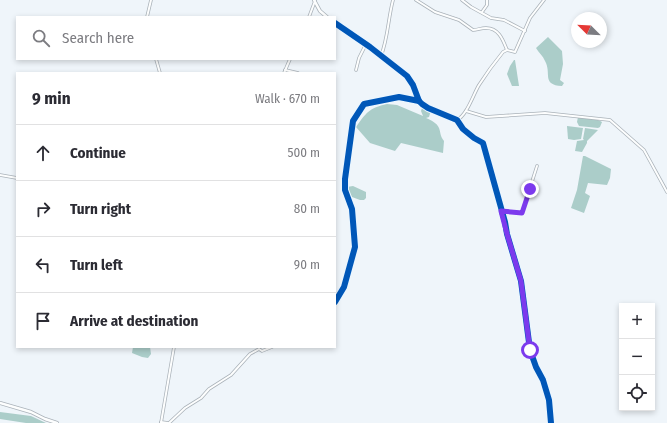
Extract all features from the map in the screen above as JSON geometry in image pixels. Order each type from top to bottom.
[{"type":"street","points":[[147,16],[151,0]]},
{"type":"street","points":[[381,56],[387,38],[388,23],[393,0]]},
{"type":"street","points":[[416,0],[435,12],[459,20],[473,30],[484,28],[496,31],[503,40],[507,50]]},
{"type":"street","points":[[462,0],[471,7],[491,18],[504,20],[525,31]]},
{"type":"street","points":[[482,12],[487,6],[487,0]]},
{"type":"street","points":[[457,120],[460,119],[466,111],[474,94],[487,73],[503,52],[507,50],[515,52],[532,13],[544,0]]},
{"type":"street","points":[[309,16],[314,1]]},
{"type":"street","points":[[314,1],[320,11],[327,16]]},
{"type":"street","points":[[336,23],[407,76],[413,85],[419,101]]},
{"type":"street","points":[[356,70],[359,58],[366,44]]},
{"type":"street","points":[[156,60],[160,72]]},
{"type":"street","points":[[285,72],[290,60]]},
{"type":"street","points":[[336,300],[344,287],[354,247],[352,209],[345,190],[352,121],[364,104],[399,97],[419,101],[428,108],[457,120],[463,129],[483,143],[521,281],[530,350],[548,400],[551,423]]},
{"type":"street","points":[[466,111],[486,117],[545,113],[610,120],[644,150],[667,192]]},
{"type":"street","points":[[501,211],[522,213],[537,166]]},
{"type":"street","points":[[0,175],[16,178]]},
{"type":"street","points":[[174,348],[161,423],[169,423],[185,408],[201,398],[209,389],[231,375],[250,354],[259,349],[262,351],[270,348]]},
{"type":"street","points":[[0,403],[31,412],[44,419],[57,423]]},
{"type":"shaded area","points":[[548,37],[562,51],[563,64],[560,80],[564,83],[562,86],[556,85],[549,81],[547,65],[536,48]]},
{"type":"shaded area","points":[[514,60],[519,86],[512,86],[507,74]]},
{"type":"shaded area","points":[[387,104],[397,105],[423,116],[421,111],[422,108],[425,107],[431,110],[429,117],[426,118],[435,123],[439,128],[444,141],[443,153],[401,143],[395,151],[370,143],[356,127],[372,109]]},
{"type":"shaded area","points":[[578,117],[596,119],[602,122],[598,128],[579,126],[577,122]]},
{"type":"shaded area","points":[[567,126],[583,128],[581,139],[568,139]]},
{"type":"shaded area","points":[[585,128],[598,130],[587,141],[582,152],[575,151],[577,141],[584,140]]},
{"type":"shaded area","points":[[583,156],[611,169],[610,178],[607,185],[588,183],[585,193],[590,196],[584,213],[571,208],[577,190]]},
{"type":"shaded area","points":[[353,186],[366,192],[366,198],[364,200],[352,197],[347,187]]},
{"type":"shaded area","points":[[133,348],[150,348],[151,354],[148,358],[132,353]]},
{"type":"shaded area","points":[[0,412],[31,416],[46,423],[26,423],[0,419]]},
{"type":"cycle path","points":[[336,24],[370,47],[407,76],[413,85],[419,101],[422,104],[457,120],[463,129],[483,143],[521,281],[530,350],[536,367],[543,380],[549,400],[551,423]]},
{"type":"cycle path","points":[[336,300],[344,287],[355,247],[352,209],[345,190],[345,179],[353,121],[364,104],[399,97],[419,101]]},
{"type":"route","points":[[530,189],[522,214],[501,211],[521,281],[530,350]]}]
